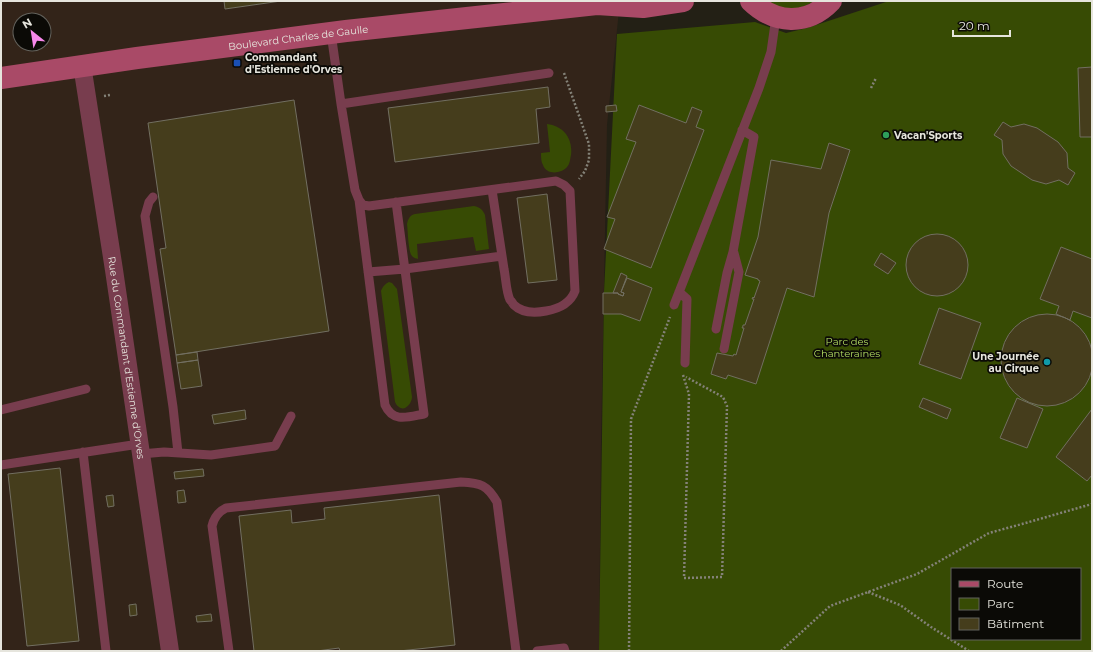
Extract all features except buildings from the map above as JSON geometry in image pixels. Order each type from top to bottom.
[{"type":"main road","name":"Boulevard Charles de Gaulle","points":[[1,78],[82,65],[331,33],[601,2],[643,7],[683,1]]},
{"type":"main road","points":[[752,1],[763,11],[776,17],[787,19],[798,19],[808,16],[825,7],[831,1]]},
{"type":"street","name":"Rue du Commandant d'Estienne d'Orves","points":[[82,65],[113,262],[170,651]]},
{"type":"lane","points":[[674,306],[771,52],[776,17]]},
{"type":"lane","points":[[331,33],[355,190],[359,200],[385,405],[388,412],[392,415],[406,418],[424,414],[396,202]]},
{"type":"lane","points":[[341,104],[549,73]]},
{"type":"lane","points":[[716,329],[727,273],[733,252],[754,137],[742,130]]},
{"type":"lane","points":[[359,200],[363,205],[369,206],[556,181],[564,185],[570,191],[574,291],[573,297],[558,308],[537,312],[527,312],[518,308],[510,299],[492,190]]},
{"type":"lane","points":[[153,197],[149,202],[144,216],[173,407],[178,453]]},
{"type":"lane","points":[[724,349],[739,272],[733,252]]},
{"type":"lane","points":[[368,272],[405,269],[502,256]]},
{"type":"lane","points":[[679,292],[686,299],[685,363]]},
{"type":"lane","points":[[1,410],[86,389]]},
{"type":"lane","points":[[1,465],[83,452],[140,449],[211,456],[275,446],[291,416]]},
{"type":"lane","points":[[83,452],[106,651]]},
{"type":"lane","points":[[229,651],[212,526],[213,520],[221,511],[226,508],[461,482],[483,486],[491,492],[497,502],[516,651]]},
{"type":"lane","points":[[537,651],[564,648],[565,651]]},
{"type":"path","points":[[549,73],[563,71],[589,144],[588,160],[585,171],[568,189]]},
{"type":"path","points":[[870,88],[876,78]]},
{"type":"path","points":[[629,651],[631,419],[674,306]]},
{"type":"path","points":[[682,375],[723,397],[727,406],[722,577],[684,578],[689,394],[682,375],[685,363]]},
{"type":"path","points":[[781,651],[830,606],[917,574],[989,533],[1092,504]]},
{"type":"path","points":[[868,592],[900,606],[951,640]]},
{"type":"path","points":[[952,640],[969,651]]},
{"type":"shaded area","points":[[1,1],[620,1],[607,125],[599,651],[1,651]]},
{"type":"green space","points":[[766,1],[815,1],[802,7],[791,9],[782,8]]},
{"type":"green space","name":"Parc des Chanteraines","points":[[889,1],[1092,1],[1092,651],[599,651],[604,292],[617,34],[755,22],[786,33],[807,28]]},
{"type":"green space","points":[[547,124],[563,130],[569,139],[571,155],[569,164],[567,167],[558,172],[547,171],[541,161],[541,153],[550,152]]},
{"type":"green space","points":[[474,206],[481,209],[485,215],[489,249],[476,251],[473,237],[417,244],[418,259],[412,256],[409,246],[407,224],[411,216],[415,214]]},
{"type":"green space","points":[[389,282],[392,283],[397,289],[412,397],[406,408],[398,407],[395,402],[381,291],[384,285]]},
{"type":"place","name":"Commandant d'Estienne d'Orves","points":[[237,63]]},
{"type":"place","name":"Vacan'Sports","points":[[886,135]]},
{"type":"place","name":"Une Journée au Cirque","points":[[1047,362]]}]
